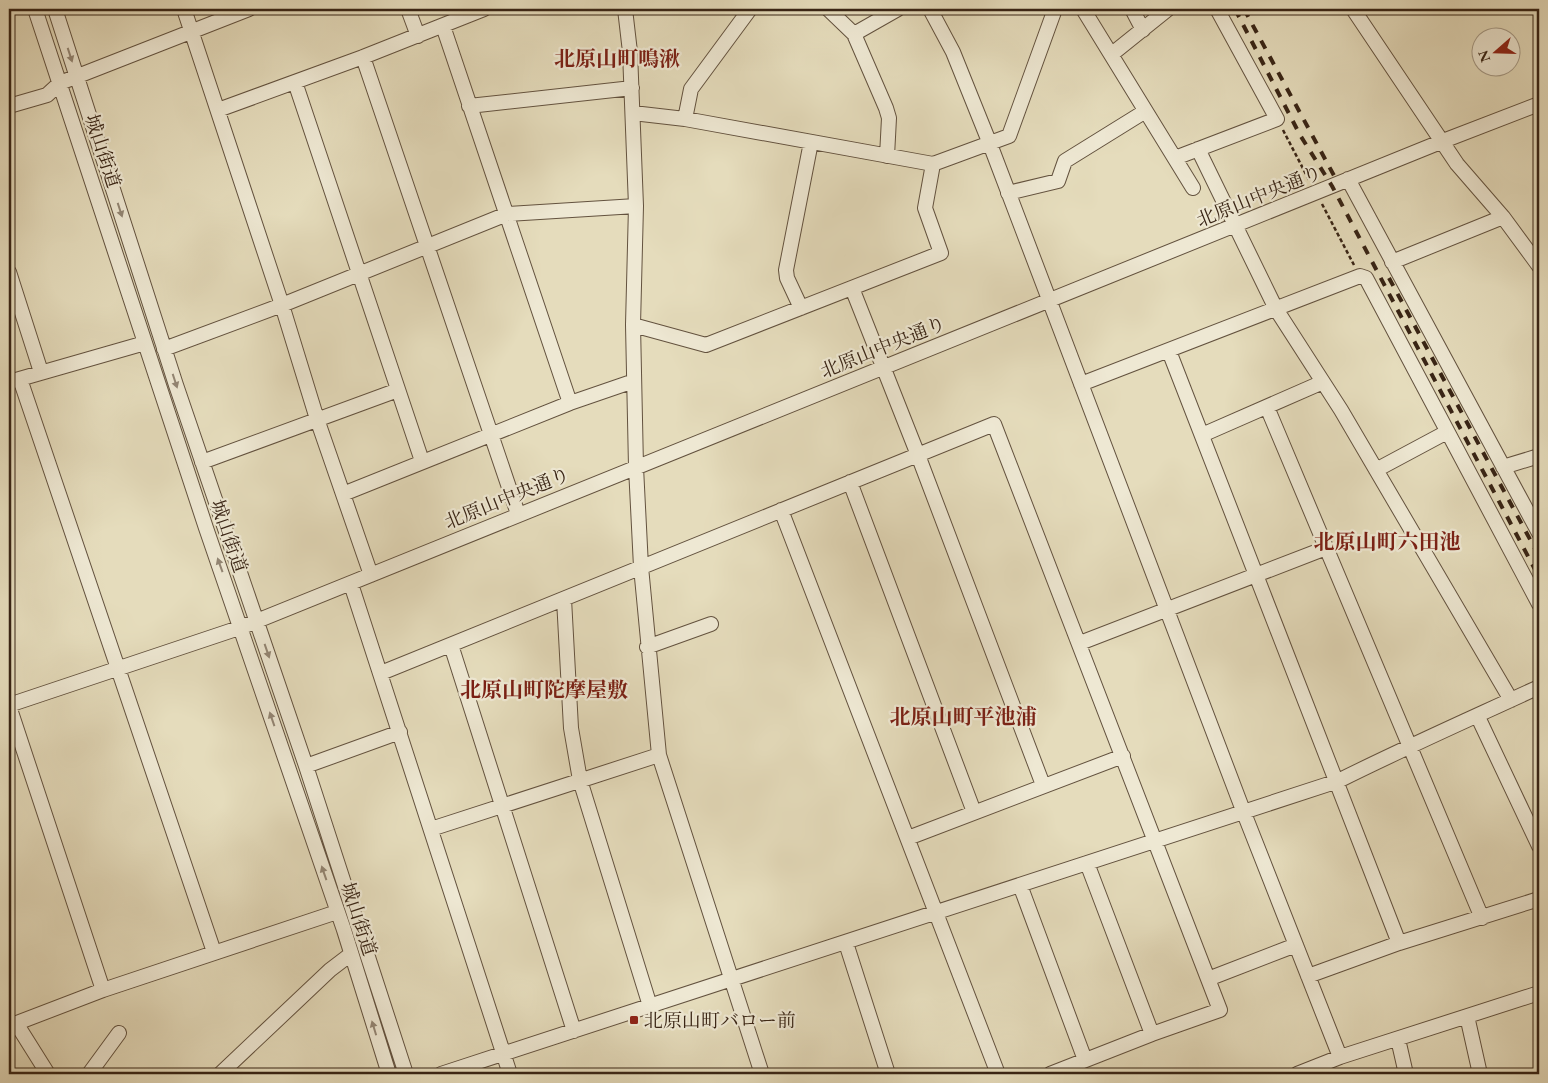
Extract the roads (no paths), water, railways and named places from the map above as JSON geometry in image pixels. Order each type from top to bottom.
[{"type":"street","name":"城山街道","points":[[35,9],[145,343],[351,954],[388,1074]]},
{"type":"street","name":"城山街道","points":[[55,9],[164,349],[306,766],[406,1074]]},
{"type":"street","points":[[184,9],[282,305],[317,419],[370,575]]},
{"type":"street","points":[[9,106],[47,95],[60,83],[249,9]]},
{"type":"street","points":[[408,9],[418,36]]},
{"type":"street","points":[[218,110],[364,57],[484,9]]},
{"type":"street","points":[[625,9],[632,88],[636,206],[633,325],[636,467],[647,647],[659,756],[762,1074]]},
{"type":"street","points":[[685,120],[691,89],[750,9]]},
{"type":"street","points":[[828,9],[854,34],[889,118],[887,156]]},
{"type":"street","points":[[854,34],[898,9]]},
{"type":"street","points":[[930,9],[953,52],[990,144],[1244,812],[1340,1057]]},
{"type":"street","points":[[633,114],[685,120],[933,164],[1009,136],[1054,9]]},
{"type":"street","points":[[1083,9],[1112,54],[1144,112],[1193,188]]},
{"type":"street","points":[[1132,9],[1143,30]]},
{"type":"street","points":[[1112,54],[1168,9]]},
{"type":"street","points":[[1175,158],[1276,119],[1217,9]]},
{"type":"street","points":[[1353,9],[1457,164],[1503,217],[1539,266]]},
{"type":"street","points":[[443,26],[570,403]]},
{"type":"street","points":[[364,57],[518,514]]},
{"type":"street","points":[[295,82],[422,462]]},
{"type":"street","points":[[470,106],[632,88]]},
{"type":"street","name":"北原山中央通り","points":[[9,705],[242,627],[1048,300],[1236,226],[1348,179],[1539,104]]},
{"type":"street","points":[[1008,193],[1058,180],[1064,161],[1144,112]]},
{"type":"street","points":[[801,308],[787,278],[786,270],[811,142]]},
{"type":"street","points":[[1198,149],[1276,309],[1376,470],[1511,700]]},
{"type":"street","points":[[633,325],[706,345],[941,253],[925,208],[933,164]]},
{"type":"street","points":[[1348,179],[1539,533]]},
{"type":"street","points":[[164,349],[282,305],[426,244],[507,214],[636,206]]},
{"type":"street","points":[[1392,262],[1503,217]]},
{"type":"street","points":[[9,272],[41,372]]},
{"type":"street","points":[[1081,384],[1360,276],[1366,278],[1446,432],[1539,604]]},
{"type":"street","points":[[852,288],[918,455],[1043,785]]},
{"type":"street","points":[[145,343],[14,380],[118,667],[214,952]]},
{"type":"street","points":[[1169,351],[1399,943]]},
{"type":"street","points":[[343,494],[570,403],[634,381]]},
{"type":"street","points":[[1202,435],[1323,382]]},
{"type":"street","points":[[202,462],[398,390]]},
{"type":"street","points":[[1266,407],[1482,918]]},
{"type":"street","points":[[381,672],[451,646],[994,424],[1220,1010],[1050,1074]]},
{"type":"street","points":[[1376,470],[1446,432]]},
{"type":"street","points":[[1503,467],[1539,456]]},
{"type":"street","points":[[850,482],[974,812]]},
{"type":"street","points":[[781,510],[847,686],[908,838],[998,1074]]},
{"type":"street","points":[[1080,644],[1326,548]]},
{"type":"street","points":[[351,584],[510,1074]]},
{"type":"street","points":[[564,599],[571,728],[580,780],[650,1006]]},
{"type":"street","points":[[647,647],[710,624]]},
{"type":"street","points":[[451,646],[574,1031]]},
{"type":"street","points":[[441,1074],[1338,782],[1408,746],[1478,717],[1539,687]]},
{"type":"street","points":[[9,705],[103,990]]},
{"type":"street","points":[[1478,717],[1539,846]]},
{"type":"street","points":[[306,766],[400,732]]},
{"type":"street","points":[[431,829],[659,756]]},
{"type":"street","points":[[908,838],[1123,756]]},
{"type":"street","points":[[1087,863],[1152,1034]]},
{"type":"street","points":[[1020,885],[1085,1060]]},
{"type":"street","points":[[1308,976],[1399,943],[1539,899]]},
{"type":"street","points":[[48,1074],[13,1024],[103,990],[337,912]]},
{"type":"street","points":[[846,943],[888,1074]]},
{"type":"street","points":[[1208,979],[1296,945]]},
{"type":"street","points":[[220,1074],[330,970],[351,954]]},
{"type":"street","points":[[1299,1074],[1340,1057],[1539,993]]},
{"type":"street","points":[[1467,1016],[1480,1074]]},
{"type":"street","points":[[89,1074],[119,1033]]},
{"type":"street","points":[[1398,1039],[1406,1074]]},
{"type":"railway","points":[[1235,9],[1300,135],[1332,186],[1539,577]]},
{"type":"railway","points":[[1244,9],[1338,183]]},
{"type":"railway","points":[[1389,278],[1539,556]]},
{"type":"place","name":"北原山町バロー前","points":[[634,1020]]},
{"type":"district","name":"北原山町鳴湫","points":[[617,58]]},
{"type":"district","name":"北原山町六田池","points":[[1387,541]]},
{"type":"district","name":"北原山町陀摩屋敷","points":[[544,689]]},
{"type":"district","name":"北原山町平池浦","points":[[963,716]]}]
